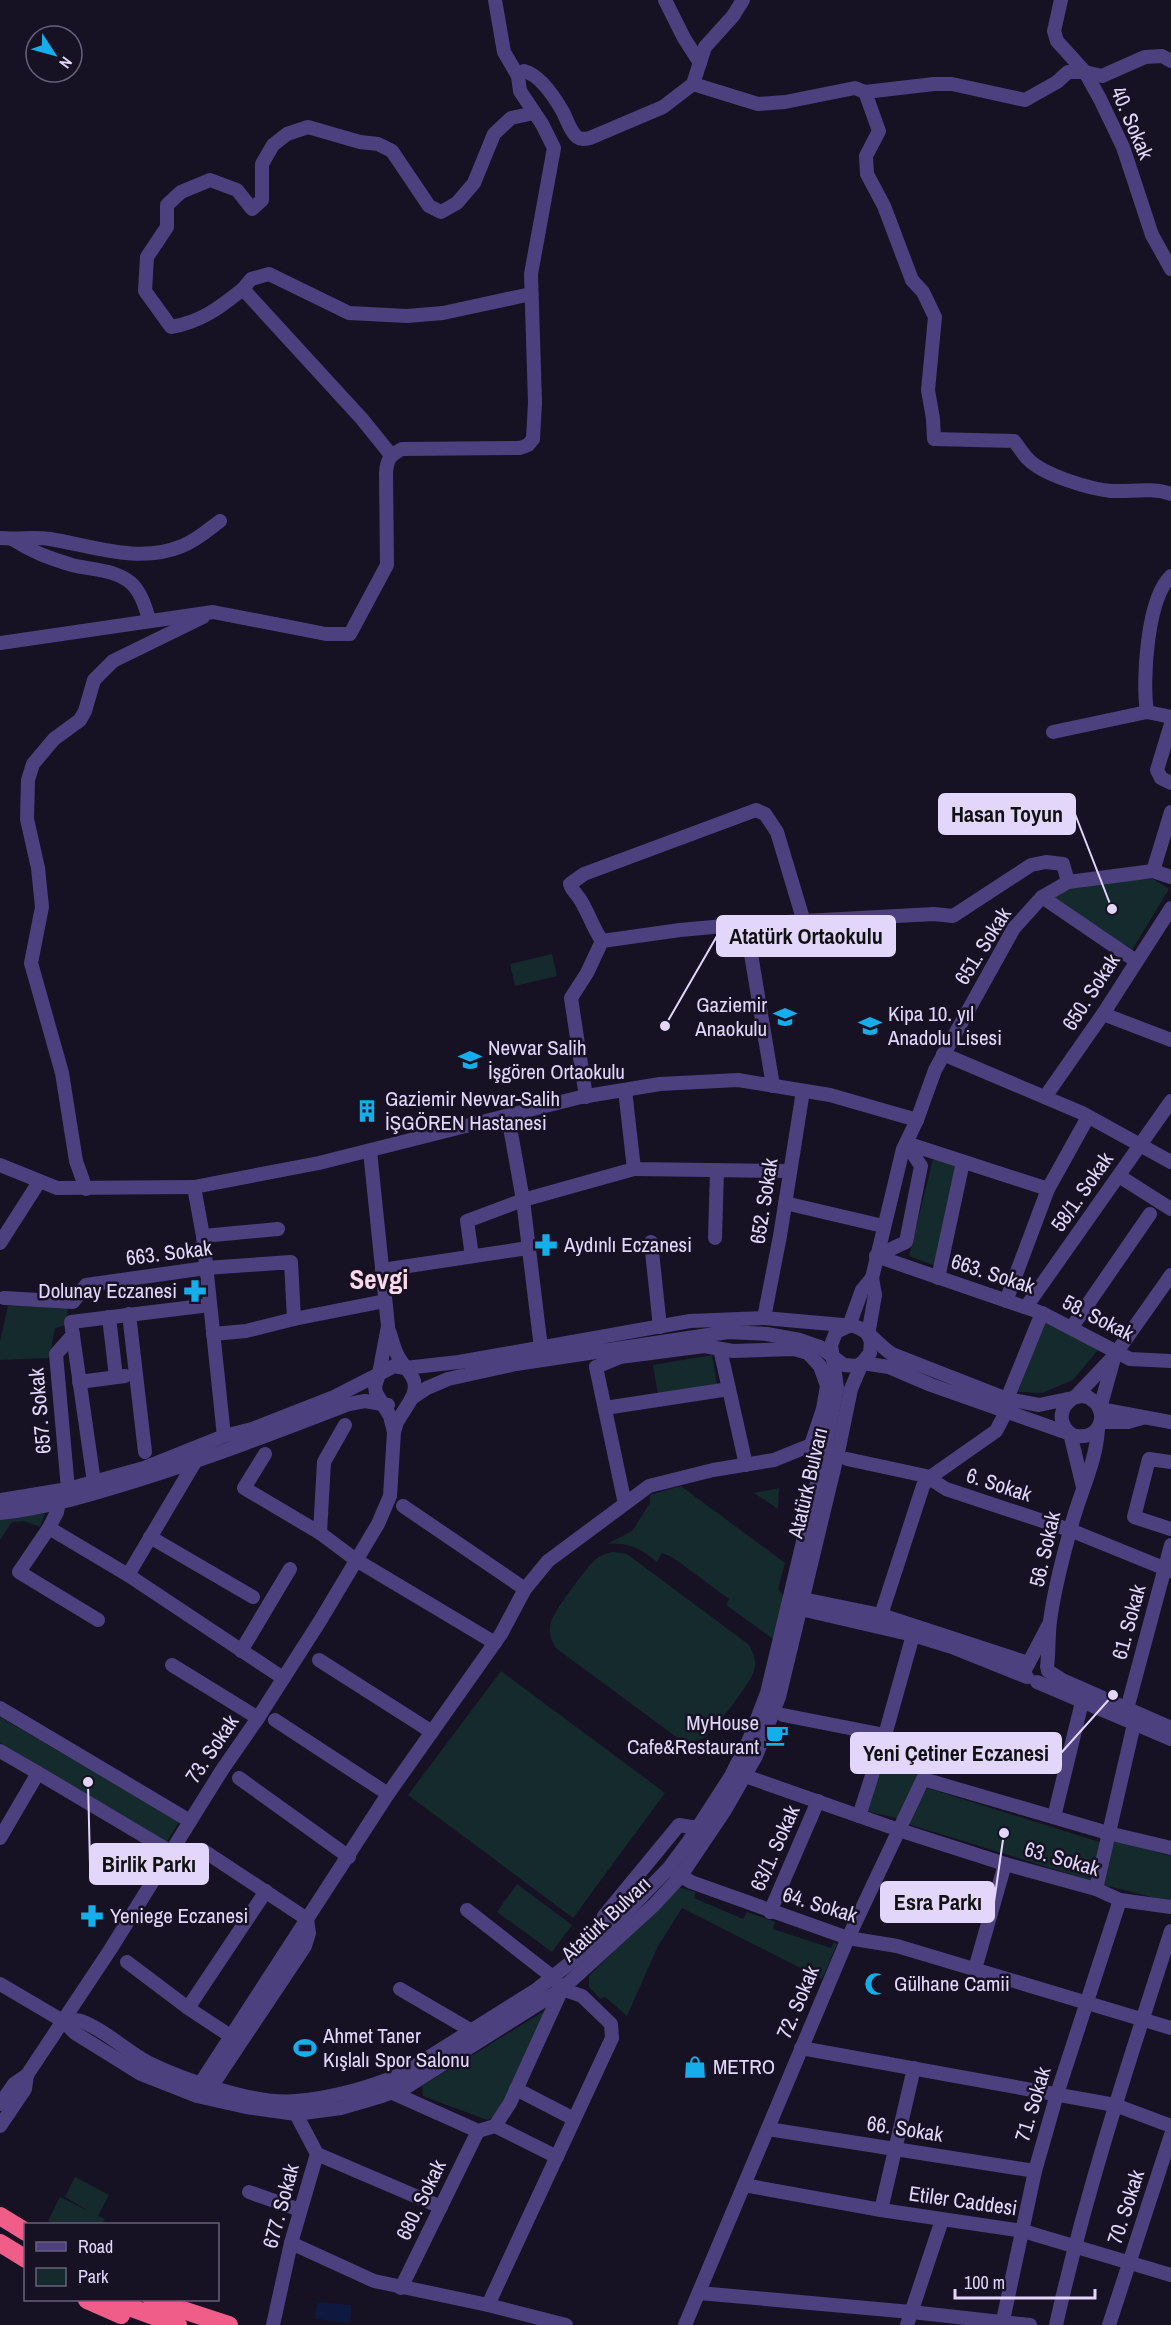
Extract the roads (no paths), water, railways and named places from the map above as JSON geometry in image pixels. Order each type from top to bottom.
[{"type":"highway","points":[[0,2216],[24,2231]]},
{"type":"highway","points":[[0,2229],[24,2242]]},
{"type":"highway","points":[[0,2243],[24,2258]]},
{"type":"highway","points":[[0,2258],[24,2270]]},
{"type":"highway","points":[[89,2301],[117,2314],[151,2325]]},
{"type":"highway","points":[[113,2301],[178,2325]]},
{"type":"highway","points":[[155,2301],[229,2325]]},
{"type":"highway","points":[[165,2301],[194,2314]]},
{"type":"street","points":[[0,643],[213,612],[326,634],[350,634],[387,565],[386,473],[387,462],[391,455],[402,449],[520,448],[533,440],[535,403],[531,274],[554,148],[519,91],[518,76],[504,52],[495,0]]},
{"type":"street","points":[[665,0],[684,38],[700,63]]},
{"type":"street","points":[[718,32],[731,0]]},
{"type":"street","points":[[518,76],[524,71],[543,84],[561,109],[571,129],[577,137],[583,140],[663,107],[693,84],[705,47],[733,16],[743,0]]},
{"type":"street","name":"40. Sokak","points":[[1061,0],[1054,31],[1057,41],[1085,72],[1100,99],[1123,147],[1152,235],[1171,269]]},
{"type":"street","points":[[693,84],[758,104],[785,102],[855,88],[865,92],[952,84],[1025,100],[1057,82],[1068,72],[1085,72],[1102,76],[1145,57],[1155,55],[1171,61]]},
{"type":"street","points":[[865,92],[879,131],[866,156],[867,174],[884,206],[912,280],[923,292],[935,317],[928,390],[934,439],[1014,441],[1029,461],[1072,481],[1108,491],[1158,491],[1171,494]]},
{"type":"street","points":[[531,294],[443,313],[407,316],[349,313],[270,274],[250,279],[243,289],[190,324],[171,327],[145,291],[147,257],[167,227],[167,206],[181,192],[210,180],[237,190],[252,208],[262,200],[262,164],[273,145],[287,134],[308,127],[360,142],[378,144],[392,151],[429,206],[441,212],[458,203],[474,183],[494,134],[511,118],[534,112]]},
{"type":"street","points":[[243,289],[362,419],[391,455]]},
{"type":"street","points":[[6,538],[30,536],[131,554],[149,554],[181,547],[220,521]]},
{"type":"street","points":[[6,538],[33,553],[115,574],[131,583],[146,607],[149,620]]},
{"type":"street","points":[[1147,712],[1144,680],[1154,611],[1164,582],[1171,576]]},
{"type":"street","points":[[86,1189],[76,1161],[62,1073],[31,963],[42,907],[38,868],[27,819],[28,780],[33,764],[54,739],[80,720],[94,680],[113,661],[213,612]]},
{"type":"street","points":[[1053,732],[1147,712],[1171,717]]},
{"type":"street","points":[[1171,724],[1156,770],[1161,778],[1171,783]]},
{"type":"street","points":[[603,941],[594,929],[580,897],[571,888],[570,884],[573,881],[584,874],[756,810],[765,814],[777,832],[804,922]]},
{"type":"street","points":[[1153,871],[1171,812]]},
{"type":"street","points":[[603,941],[680,930],[746,924],[934,914],[953,916],[1031,865],[1046,862],[1063,864],[1068,882]]},
{"type":"street","name":"651. Sokak","points":[[872,1278],[883,1226],[906,1143],[935,1070],[1014,928],[1042,897],[1068,882],[1153,871],[1169,876]]},
{"type":"street","points":[[1042,897],[1136,961]]},
{"type":"street","name":"650. Sokak","points":[[1045,1097],[1171,908]]},
{"type":"street","points":[[746,924],[773,1086]]},
{"type":"street","points":[[586,1097],[571,998],[603,941]]},
{"type":"street","points":[[1102,1014],[1171,1040]]},
{"type":"street","points":[[944,1054],[1088,1117],[1171,1162]]},
{"type":"street","points":[[0,1165],[57,1188],[194,1187],[319,1163],[586,1097],[660,1084],[738,1080],[830,1095],[917,1120]]},
{"type":"street","points":[[625,1090],[634,1169]]},
{"type":"street","name":"652. Sokak","points":[[764,1318],[803,1091]]},
{"type":"street","name":"58/1. Sokak","points":[[1026,1307],[1171,1101]]},
{"type":"street","points":[[508,1116],[523,1200],[541,1348]]},
{"type":"street","points":[[1006,1301],[1048,1188],[1088,1117]]},
{"type":"street","points":[[906,1143],[1048,1188]]},
{"type":"street","points":[[876,1256],[906,1242],[921,1166],[906,1143]]},
{"type":"street","points":[[369,1151],[388,1326],[396,1353],[415,1381],[415,1393],[402,1413],[394,1432]]},
{"type":"street","points":[[938,1278],[963,1162]]},
{"type":"street","points":[[472,1256],[467,1221],[523,1200],[634,1169],[790,1171]]},
{"type":"street","points":[[715,1238],[717,1170]]},
{"type":"street","points":[[1119,1176],[1171,1209]]},
{"type":"street","points":[[0,1243],[39,1182]]},
{"type":"street","points":[[194,1187],[203,1236],[224,1436]]},
{"type":"street","points":[[785,1203],[883,1226]]},
{"type":"street","points":[[1072,1327],[1150,1214]]},
{"type":"street","points":[[203,1236],[278,1228]]},
{"type":"street","points":[[651,1242],[660,1327]]},
{"type":"street","points":[[382,1270],[528,1248]]},
{"type":"street","name":"663. Sokak","points":[[876,1256],[1042,1313],[996,1431],[929,1478]]},
{"type":"street","name":"663. Sokak","points":[[74,1302],[86,1285],[206,1268],[291,1262],[294,1319]]},
{"type":"street","name":"56. Sokak","points":[[1074,1398],[1116,1354],[1171,1275]]},
{"type":"street","points":[[849,1326],[862,1290],[872,1278]]},
{"type":"street","name":"Atatürk Bulvarı","points":[[148,2070],[206,2086],[268,2099],[295,2108],[378,2084],[402,2074],[472,2031],[558,1983],[609,1931],[674,1873],[749,1740],[767,1693],[838,1452],[851,1389],[862,1363],[870,1353],[868,1335],[875,1295],[872,1278]]},
{"type":"street","points":[[1,1299],[74,1302],[72,1328],[94,1482]]},
{"type":"street","points":[[213,1334],[246,1331],[385,1301]]},
{"type":"street","points":[[72,1328],[109,1317],[210,1305]]},
{"type":"street","name":"58. Sokak","points":[[1042,1313],[1072,1327],[1116,1354],[1130,1359],[1171,1361]]},
{"type":"street","points":[[129,1314],[145,1452]]},
{"type":"street","points":[[109,1317],[116,1377]]},
{"type":"street","points":[[0,1500],[68,1490],[144,1468],[224,1436],[252,1429],[334,1397],[394,1366],[405,1368],[459,1362],[690,1321],[764,1318],[860,1328],[892,1354],[1076,1436],[1086,1437],[1100,1417],[1129,1413],[1142,1418],[1171,1422]]},
{"type":"street","points":[[388,1326],[375,1386],[376,1393],[390,1416],[394,1432]]},
{"type":"street","name":"Atatürk Bulvarı","points":[[0,1984],[63,2021],[80,2020],[148,2070],[197,2096],[246,2107],[341,2108],[393,2093],[408,2086],[479,2043],[622,1937],[725,1810],[745,1776],[768,1728],[779,1697],[795,1602],[837,1388],[834,1358],[831,1352],[832,1338],[836,1332],[849,1326]]},
{"type":"street","name":"657. Sokak","points":[[68,1490],[56,1354],[72,1328]]},
{"type":"street","points":[[595,1360],[728,1332],[767,1334],[800,1340],[820,1347],[844,1365],[856,1366],[862,1363],[889,1368],[1007,1406],[1039,1405],[1088,1397],[1100,1417]]},
{"type":"street","points":[[0,1512],[22,1510],[105,1490],[195,1462],[348,1404],[365,1401],[383,1402],[396,1407],[448,1378],[516,1364],[595,1360],[704,1347],[733,1351],[794,1349],[808,1353],[820,1366],[827,1386],[823,1409],[811,1445],[774,1460],[713,1470],[649,1486],[548,1561],[525,1589],[495,1643],[388,1794],[349,1857],[307,1918],[232,2037],[206,2086]]},
{"type":"street","points":[[720,1349],[746,1465]]},
{"type":"street","name":"56. Sokak","points":[[1050,1622],[1070,1530],[1094,1458],[1100,1417],[1116,1354]]},
{"type":"street","points":[[595,1360],[625,1504]]},
{"type":"street","points":[[79,1382],[136,1374]]},
{"type":"street","points":[[605,1408],[729,1389]]},
{"type":"street","points":[[1074,1398],[1065,1404],[1061,1416],[1063,1425],[1069,1433],[1083,1487]]},
{"type":"street","points":[[320,1533],[324,1462],[345,1425]]},
{"type":"street","name":"73. Sokak","points":[[27,2075],[359,1561],[390,1496],[394,1432]]},
{"type":"street","points":[[265,1454],[244,1488],[495,1643]]},
{"type":"street","name":"6. Sokak","points":[[847,1459],[929,1478],[946,1489],[1070,1530],[1168,1570]]},
{"type":"street","points":[[1171,1462],[1149,1459],[1134,1517],[1171,1529]]},
{"type":"street","points":[[128,1575],[195,1462]]},
{"type":"street","points":[[880,1615],[919,1494],[929,1478]]},
{"type":"street","points":[[59,1502],[50,1528],[19,1572],[98,1620]]},
{"type":"street","points":[[403,1506],[525,1589]]},
{"type":"street","points":[[50,1528],[128,1575],[283,1678]]},
{"type":"street","points":[[150,1538],[253,1597]]},
{"type":"street","name":"61. Sokak","points":[[1127,1710],[1168,1570],[1171,1545]]},
{"type":"street","points":[[241,1651],[290,1569]]},
{"type":"street","points":[[795,1602],[880,1615],[1045,1678],[1048,1669],[1050,1622]]},
{"type":"street","points":[[795,1602],[1030,1671],[1082,1702],[1171,1739]]},
{"type":"street","points":[[1030,1671],[1050,1622]]},
{"type":"street","points":[[859,1816],[913,1635]]},
{"type":"street","points":[[319,1660],[432,1732]]},
{"type":"street","points":[[1030,1671],[1041,1660],[1062,1680],[1171,1728]]},
{"type":"street","points":[[172,1665],[258,1718]]},
{"type":"street","points":[[1054,1817],[1082,1702]]},
{"type":"street","points":[[0,1708],[190,1821]]},
{"type":"street","points":[[783,1715],[885,1735]]},
{"type":"street","points":[[275,1720],[388,1794]]},
{"type":"street","points":[[1096,1889],[1134,1724]]},
{"type":"street","points":[[0,1750],[171,1852]]},
{"type":"street","points":[[0,1838],[38,1773]]},
{"type":"street","points":[[745,1776],[899,1830]]},
{"type":"street","points":[[239,1778],[349,1857]]},
{"type":"street","name":"63. Sokak","points":[[1171,1848],[1108,1833],[923,1779],[899,1830],[1005,1864],[1096,1889],[1120,1899],[1171,1907]]},
{"type":"street","name":"63/1. Sokak","points":[[770,1912],[818,1801]]},
{"type":"street","points":[[609,1931],[604,1916],[679,1825],[698,1828]]},
{"type":"street","name":"72. Sokak","points":[[685,2325],[848,1938],[899,1830]]},
{"type":"street","points":[[204,1851],[307,1918],[309,1933],[305,1946],[206,2086]]},
{"type":"street","points":[[975,1969],[1005,1864]]},
{"type":"street","name":"64. Sokak","points":[[674,1873],[770,1912],[848,1938],[897,1946],[1171,2028]]},
{"type":"street","points":[[188,2008],[266,1891]]},
{"type":"street","name":"71. Sokak","points":[[1002,2323],[1035,2171],[1057,2094],[1120,1899]]},
{"type":"street","points":[[467,1910],[558,1983],[582,1996],[611,2024],[612,2038],[488,2305]]},
{"type":"street","points":[[1056,2325],[1073,2247],[1115,2105],[1171,1931]]},
{"type":"street","points":[[127,1962],[188,2008],[232,2037]]},
{"type":"street","points":[[393,2093],[478,2131],[495,2126],[502,2119],[516,2089],[558,1983]]},
{"type":"street","points":[[400,1989],[472,2031]]},
{"type":"street","points":[[801,2048],[1115,2105],[1171,2126]]},
{"type":"street","points":[[881,2210],[914,2068]]},
{"type":"street","points":[[0,2104],[14,2084],[27,2075]]},
{"type":"street","points":[[0,2126],[25,2089],[27,2075]]},
{"type":"street","points":[[516,2089],[574,2119]]},
{"type":"street","name":"677. Sokak","points":[[273,2325],[291,2243],[316,2154],[295,2108]]},
{"type":"street","points":[[495,2126],[557,2157]]},
{"type":"street","name":"66. Sokak","points":[[768,2129],[1035,2171]]},
{"type":"street","name":"680. Sokak","points":[[401,2288],[478,2131]]},
{"type":"street","name":"70. Sokak","points":[[1109,2325],[1171,2135]]},
{"type":"street","points":[[316,2154],[441,2207]]},
{"type":"street","name":"Etiler Caddesi","points":[[744,2185],[881,2210],[1023,2231],[1171,2276]]},
{"type":"street","points":[[249,2192],[300,2210]]},
{"type":"street","points":[[909,2318],[942,2220]]},
{"type":"street","points":[[291,2243],[374,2281],[488,2305],[566,2325]]},
{"type":"street","points":[[699,2293],[909,2318],[1030,2325]]},
{"type":"water","points":[[317,2302],[352,2305],[350,2323],[315,2319]]},
{"type":"place","name":"Hasan Toyun","points":[[1112,909]]},
{"type":"place","name":"Gaziemir Anaokulu","points":[[785,1017]]},
{"type":"place","name":"Atatürk Ortaokulu","points":[[665,1026]]},
{"type":"place","name":"Kipa 10. yıl Anadolu Lisesi","points":[[870,1026]]},
{"type":"place","name":"Nevvar Salih İşgören Ortaokulu","points":[[470,1060]]},
{"type":"place","name":"Gaziemir Nevvar-Salih İŞGÖREN Hastanesi","points":[[367,1111]]},
{"type":"place","name":"Aydınlı Eczanesi","points":[[546,1245]]},
{"type":"place","name":"Dolunay Eczanesi","points":[[195,1291]]},
{"type":"place","name":"Yeni Çetiner Eczanesi","points":[[1113,1695]]},
{"type":"place","name":"MyHouse Cafe&Restaurant","points":[[777,1735]]},
{"type":"place","name":"Birlik Parkı","points":[[88,1782]]},
{"type":"place","name":"Esra Parkı","points":[[1004,1833]]},
{"type":"place","name":"Yeniege Eczanesi","points":[[92,1916]]},
{"type":"place","name":"Gülhane Camii","points":[[876,1984]]},
{"type":"place","name":"Ahmet Taner Kışlalı Spor Salonu","points":[[305,2048]]},
{"type":"place","name":"METRO","points":[[695,2067]]},
{"type":"district","name":"Sevgi","points":[[379,1280]]}]
